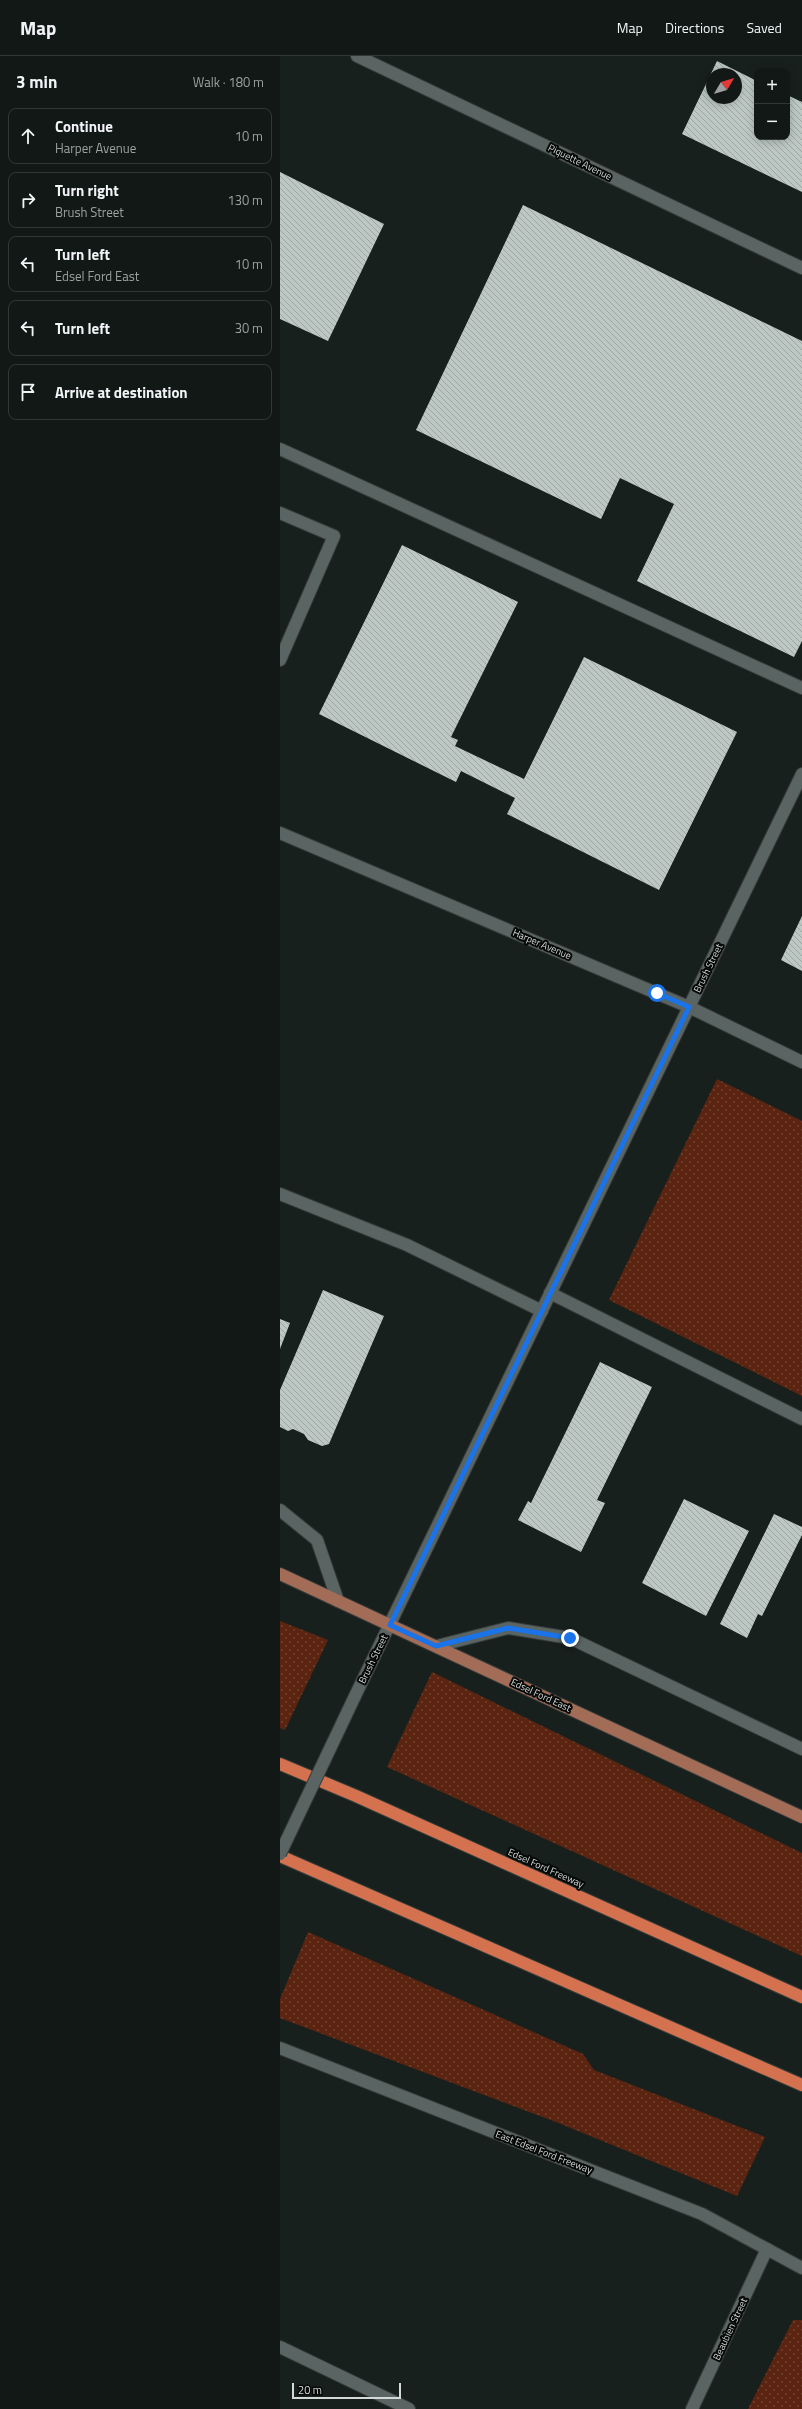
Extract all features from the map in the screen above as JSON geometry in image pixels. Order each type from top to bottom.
[{"type":"highway","name":"Edsel Ford Freeway","points":[[280,1764],[363,1799],[802,1997]]},
{"type":"highway","points":[[280,1855],[802,2085]]},
{"type":"main road","name":"Edsel Ford East","points":[[280,1574],[802,1817]]},
{"type":"street","name":"Piquette Avenue","points":[[357,56],[802,268]]},
{"type":"street","points":[[280,449],[802,688]]},
{"type":"street","points":[[280,513],[334,536],[280,660]]},
{"type":"street","name":"Brush Street","points":[[280,1855],[354,1696],[390,1625],[802,774]]},
{"type":"street","name":"Harper Avenue","points":[[280,833],[689,1007],[802,1062]]},
{"type":"street","points":[[280,1194],[407,1245],[542,1310]]},
{"type":"street","points":[[550,1293],[802,1419]]},
{"type":"street","points":[[280,1510],[317,1540],[338,1601]]},
{"type":"street","points":[[436,1646],[508,1628],[570,1638],[802,1749]]},
{"type":"street","name":"East Edsel Ford Freeway","points":[[280,2048],[702,2214],[802,2268]]},
{"type":"street","name":"Beaubien Street","points":[[692,2409],[768,2249]]},
{"type":"street","points":[[280,2347],[409,2409]]},
{"type":"shaded area","points":[[717,1079],[802,1121],[802,1396],[609,1300]]},
{"type":"shaded area","points":[[280,1621],[328,1640],[285,1730],[280,1728]]},
{"type":"shaded area","points":[[432,1672],[802,1853],[802,1956],[387,1767]]},
{"type":"shaded area","points":[[308,1932],[583,2054],[594,2070],[765,2137],[737,2196],[556,2122],[280,2018],[280,1999]]},
{"type":"shaded area","points":[[793,2320],[802,2320],[802,2409],[748,2409]]},
{"type":"building","points":[[717,61],[731,68],[714,68]]},
{"type":"building","points":[[742,74],[754,80],[754,140],[790,140],[790,96],[802,102],[802,192],[682,134],[706,84],[706,104],[742,104]]},
{"type":"building","points":[[280,172],[384,224],[328,341],[280,319]]},
{"type":"building","points":[[523,205],[802,341],[802,641],[794,657],[637,581],[674,504],[620,478],[601,519],[416,430]]},
{"type":"building","points":[[402,545],[518,602],[451,737],[458,740],[455,746],[524,779],[584,657],[737,732],[659,890],[507,814],[515,798],[461,771],[456,782],[319,714]]},
{"type":"building","points":[[802,916],[802,971],[781,960]]},
{"type":"building","points":[[323,1290],[384,1316],[329,1444],[322,1446],[308,1440],[304,1434],[293,1429],[288,1431],[280,1427],[280,1390]]},
{"type":"building","points":[[280,1319],[290,1323],[280,1349]]},
{"type":"building","points":[[600,1362],[652,1387],[597,1500],[605,1503],[581,1552],[518,1520],[528,1501],[531,1503]]},
{"type":"building","points":[[684,1499],[749,1531],[706,1616],[642,1583]]},
{"type":"building","points":[[774,1514],[802,1527],[802,1535],[762,1616],[758,1614],[747,1638],[720,1624]]},
{"type":"route","points":[[570,1638],[508,1628],[436,1646],[390,1625],[689,1007],[657,993]]}]
